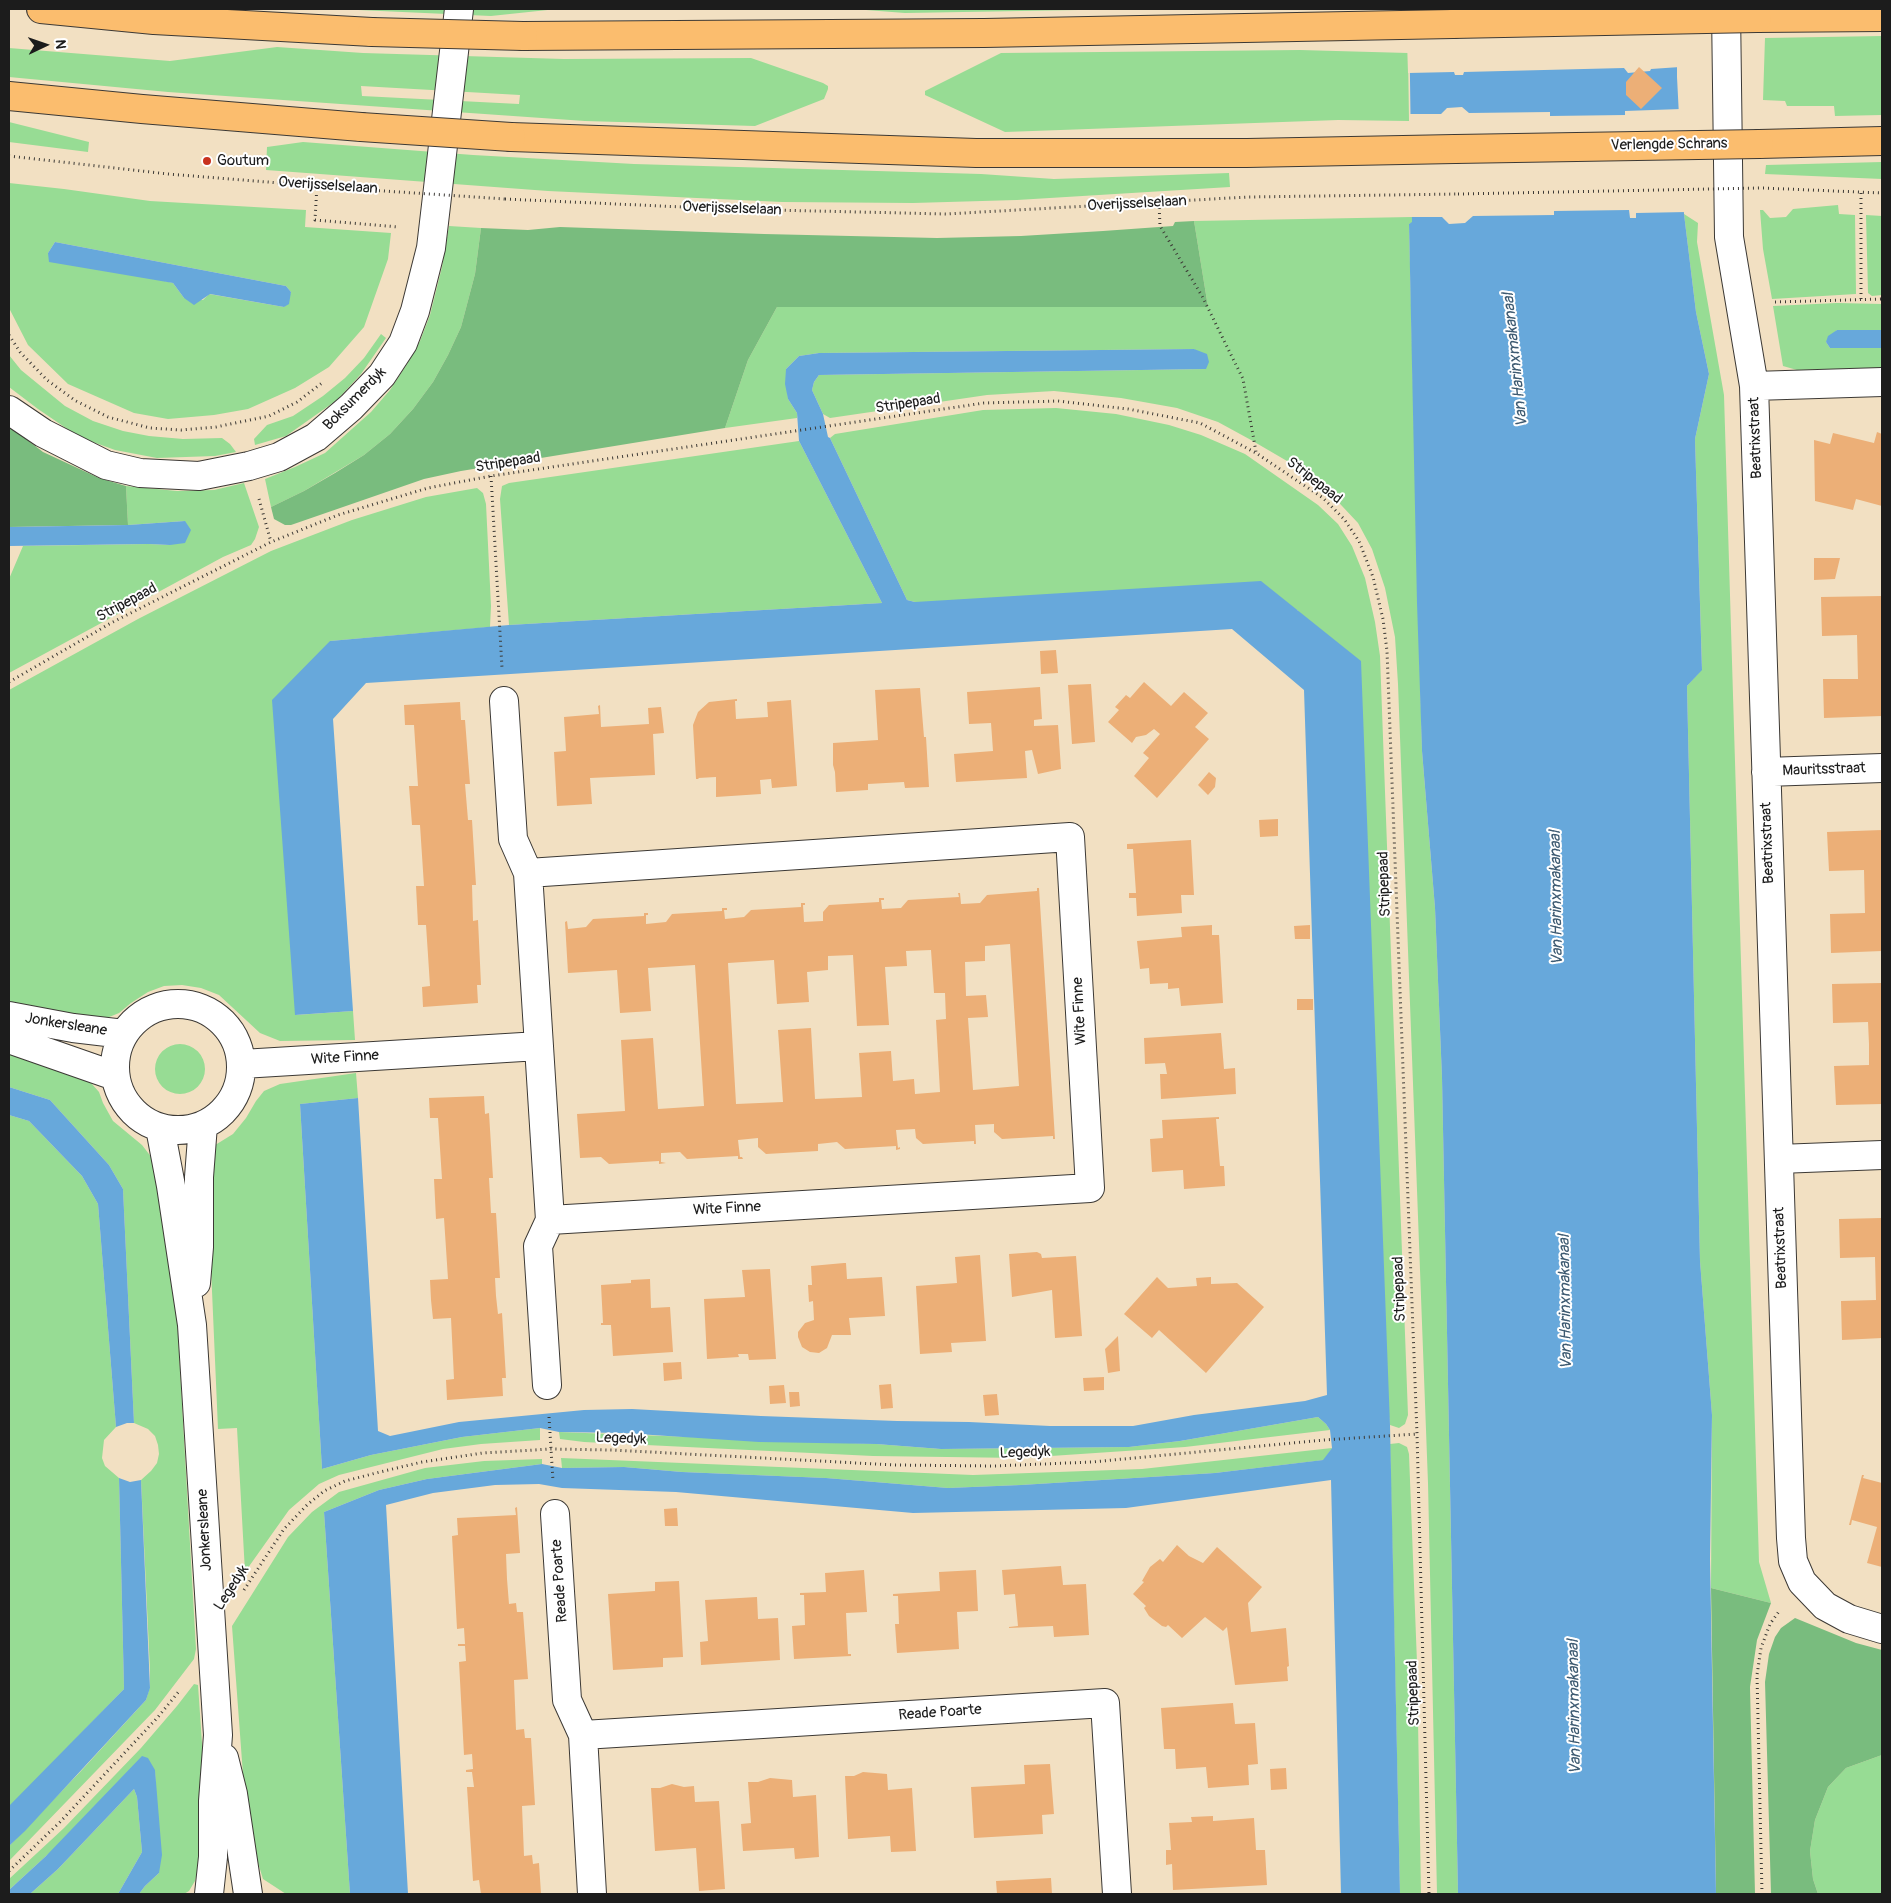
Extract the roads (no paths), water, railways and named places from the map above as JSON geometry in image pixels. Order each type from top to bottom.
[{"type":"main road","points":[[41,9],[161,20],[372,32],[523,36],[974,33],[1882,16]]},
{"type":"main road","name":"Verlengde Schrans","points":[[9,96],[362,127],[511,137],[976,153],[1247,153],[1882,141]]},
{"type":"street","name":"Boksumerdyk","points":[[9,410],[43,433],[81,454],[106,465],[140,473],[199,476],[249,466],[279,457],[316,438],[351,407],[382,375],[403,342],[415,311],[431,248],[459,9]]},
{"type":"street","name":"Beatrixstraat","points":[[1726,9],[1729,237],[1754,386],[1793,1561],[1802,1582],[1826,1606],[1849,1619],[1882,1629]]},
{"type":"street","points":[[1754,386],[1882,382]]},
{"type":"street","points":[[504,701],[513,840],[528,873],[550,1220],[538,1246],[547,1385]]},
{"type":"street","name":"Mauritsstraat","points":[[1766,772],[1882,768]]},
{"type":"street","name":"Wite Finne","points":[[528,873],[1070,837],[1090,1188],[550,1220]]},
{"type":"street","name":"Jonkersleane","points":[[174,1003],[194,1005],[213,1013],[228,1027],[238,1044],[242,1064],[240,1083],[232,1101],[219,1115],[204,1125],[182,1130],[160,1128],[143,1120],[130,1108],[120,1094],[115,1076],[116,1054],[124,1034],[137,1018],[154,1008],[174,1003]]},
{"type":"street","name":"Jonkersleane","points":[[9,1016],[73,1028],[124,1034]]},
{"type":"street","name":"Jonkersleane","points":[[9,1039],[115,1076]]},
{"type":"street","name":"Wite Finne","points":[[242,1064],[539,1046]]},
{"type":"street","name":"Jonkersleane","points":[[192,1324],[199,1247],[199,1177],[204,1125]]},
{"type":"street","name":"Jonkersleane","points":[[160,1128],[172,1186],[192,1324],[218,1735],[213,1801],[213,1857],[209,1894]]},
{"type":"street","points":[[1779,1159],[1882,1155]]},
{"type":"street","name":"Reade Poarte","points":[[555,1514],[567,1700],[582,1735],[592,1894]]},
{"type":"street","name":"Reade Poarte","points":[[582,1735],[1105,1703],[1117,1894]]},
{"type":"street","name":"Jonkersleane","points":[[218,1735],[233,1794],[248,1894]]},
{"type":"water","name":"Van Harinxmakanaal","points":[[1409,9],[1677,33],[1677,77],[1684,214],[1696,312],[1709,374],[1695,439],[1702,670],[1687,686],[1700,1261],[1712,1415],[1710,1559],[1716,1894],[1458,1894],[1442,1078],[1435,908],[1422,751],[1417,603],[1409,224],[1412,222]]},
{"type":"water","points":[[55,242],[286,286],[291,292],[289,304],[284,307],[210,294],[194,305],[184,298],[173,283],[49,262],[48,253]]},
{"type":"water","points":[[1837,330],[1882,330],[1882,348],[1830,348],[1826,342],[1828,336]]},
{"type":"water","points":[[1194,349],[1207,354],[1209,362],[1206,369],[819,375],[814,382],[812,390],[823,414],[828,437],[907,600],[915,602],[1261,581],[1361,661],[1390,1425],[1400,1894],[1341,1894],[1331,1480],[1126,1508],[913,1513],[676,1492],[562,1488],[539,1484],[495,1485],[433,1493],[386,1505],[408,1894],[350,1894],[324,1512],[379,1490],[427,1479],[542,1464],[562,1468],[624,1467],[682,1472],[826,1478],[948,1488],[1215,1473],[1323,1460],[1332,1448],[1330,1430],[1318,1417],[1180,1441],[1129,1447],[941,1449],[876,1444],[759,1442],[622,1433],[559,1432],[540,1428],[462,1437],[371,1455],[322,1469],[300,1104],[358,1098],[378,1431],[390,1436],[459,1422],[584,1410],[632,1409],[897,1421],[1050,1426],[1133,1426],[1194,1415],[1305,1401],[1327,1395],[1304,690],[1232,629],[366,683],[333,719],[353,1011],[295,1015],[272,700],[330,641],[509,625],[882,603],[799,441],[797,413],[788,399],[785,384],[786,369],[799,356],[819,353]]},
{"type":"water","points":[[185,521],[191,530],[185,543],[170,545],[9,546],[9,527],[128,525]]},
{"type":"water","points":[[9,1087],[50,1100],[109,1165],[123,1189],[134,1423],[127,1423],[116,1427],[98,1204],[82,1176],[29,1121],[9,1115]]},
{"type":"water","points":[[119,1478],[130,1482],[141,1480],[150,1688],[146,1700],[9,1846],[9,1806],[124,1689]]},
{"type":"water","points":[[142,1756],[148,1758],[155,1770],[162,1855],[159,1873],[139,1894],[118,1894],[142,1852],[137,1797],[134,1789],[58,1869],[30,1894],[9,1894],[9,1890],[46,1856]]},
{"type":"place","name":"Goutum","points":[[207,161]]}]
